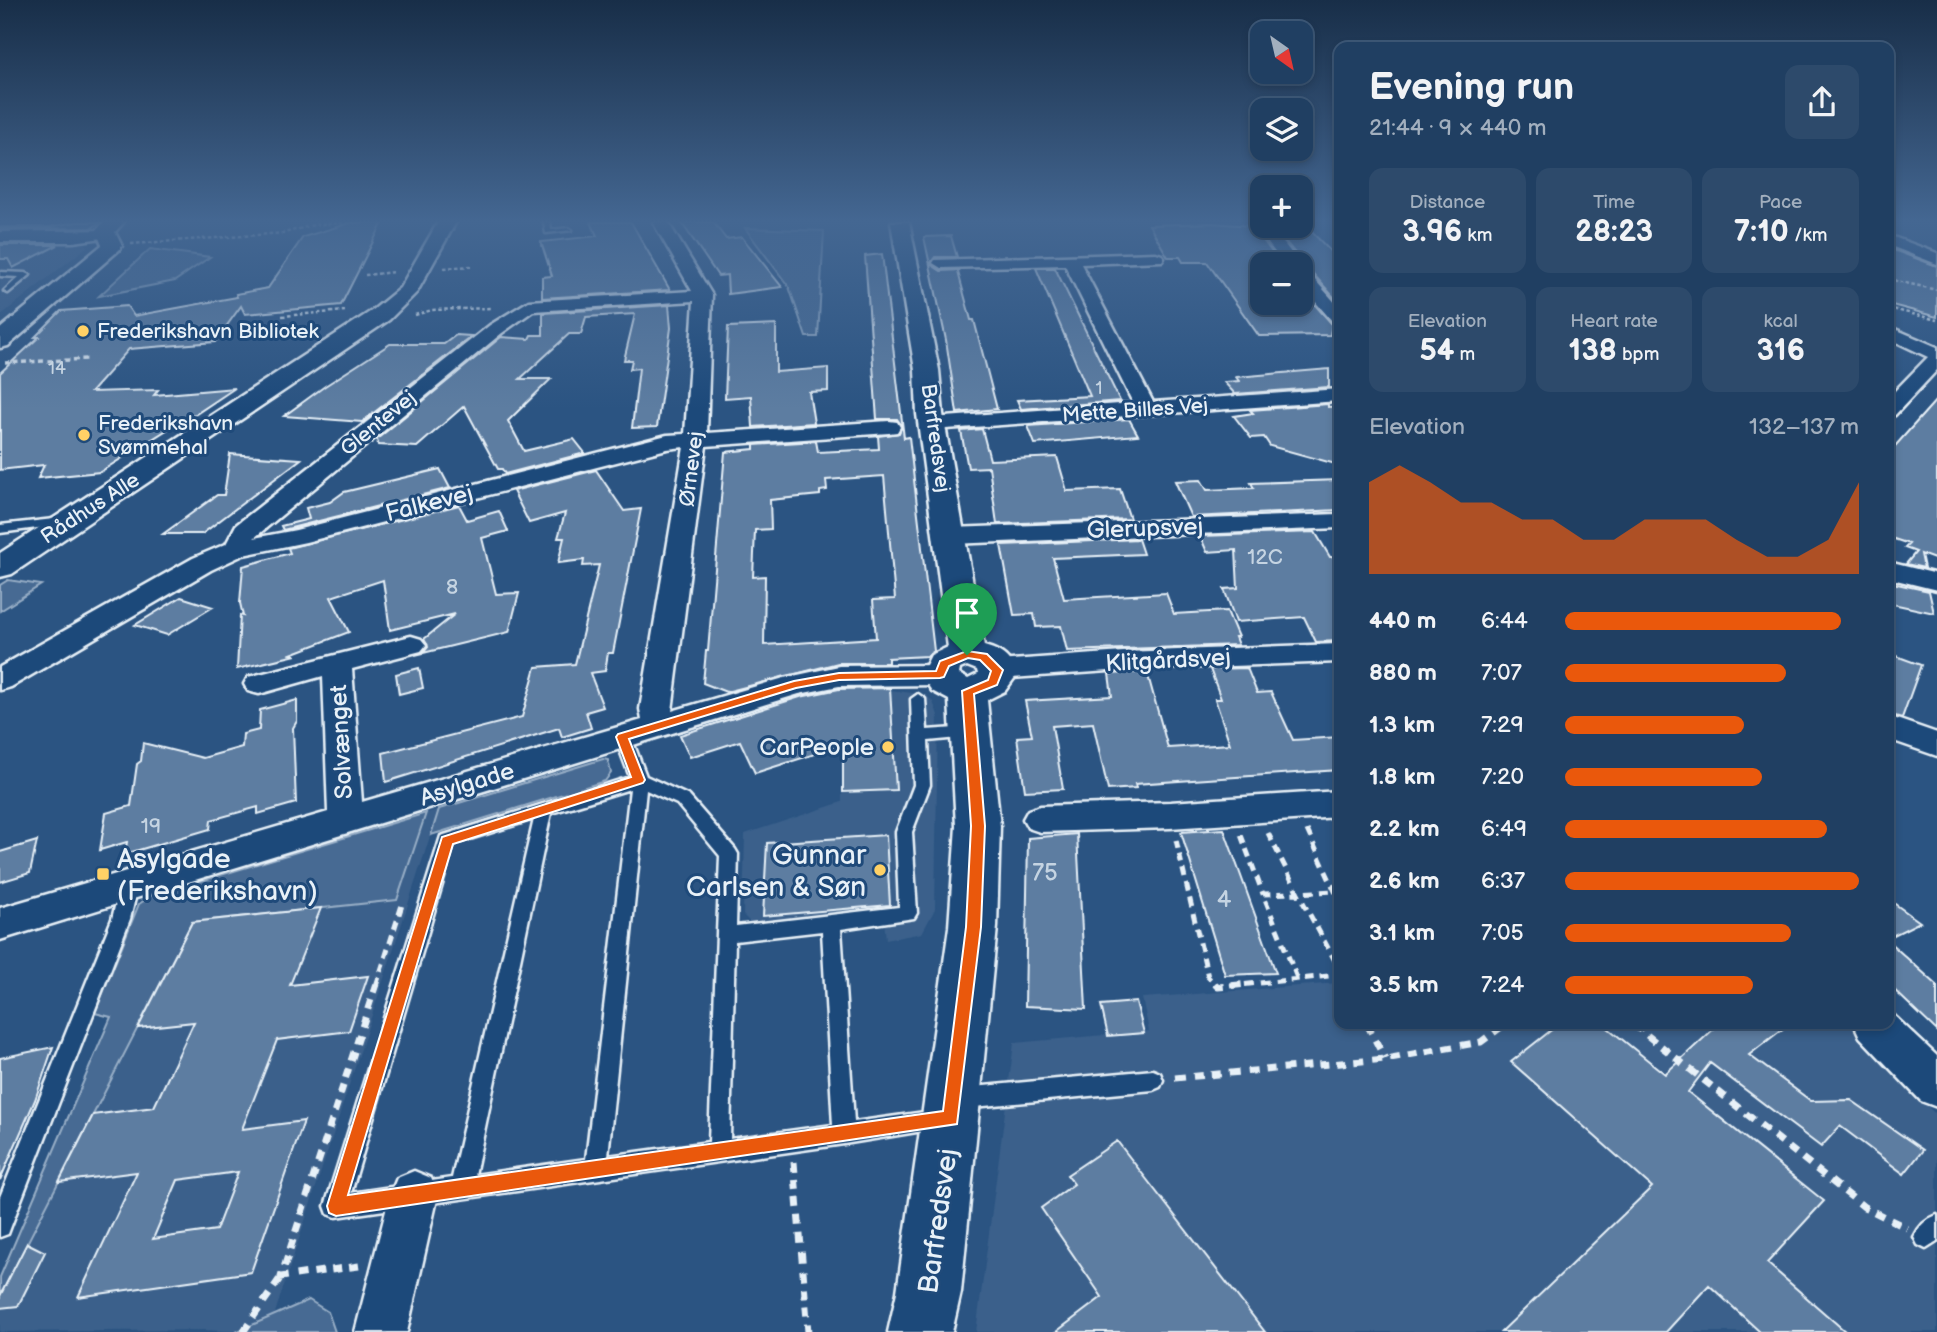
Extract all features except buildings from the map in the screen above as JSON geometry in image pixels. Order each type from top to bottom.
[{"type":"street","points":[[0,341],[58,284]]},
{"type":"street","name":"Rådhus Alle","points":[[0,567],[381,316],[413,284]]},
{"type":"street","points":[[529,306],[703,295],[697,284]]},
{"type":"street","name":"Barfredsvej","points":[[911,284],[927,370],[932,424],[951,536],[960,687],[978,826],[974,927],[929,1292],[919,1332]]},
{"type":"street","points":[[1083,284],[1147,410]]},
{"type":"street","points":[[1313,288],[1334,312]]},
{"type":"street","name":"Ørnevej","points":[[659,725],[656,709],[696,439],[703,295]]},
{"type":"street","name":"Glentevej","points":[[236,549],[246,530],[496,329],[529,306]]},
{"type":"street","points":[[1894,334],[1937,356],[1894,404]]},
{"type":"street","name":"Mette Billes Vej","points":[[932,424],[1334,395]]},
{"type":"street","name":"Falkevej","points":[[0,680],[202,564],[236,549],[297,537],[667,442],[889,427]]},
{"type":"street","name":"Glerupsvej","points":[[951,536],[1334,521]]},
{"type":"street","points":[[1894,571],[1937,582]]},
{"type":"street","name":"Solvænget","points":[[259,684],[411,645]]},
{"type":"street","name":"Klitgårdsvej","points":[[960,687],[1123,661],[1334,653]]},
{"type":"street","name":"Solvænget","points":[[337,663],[346,821]]},
{"type":"street","name":"Asylgade","points":[[0,924],[794,685],[839,676],[960,687]]},
{"type":"street","points":[[1894,729],[1937,745]]},
{"type":"street","points":[[1040,819],[1170,815],[1334,804]]},
{"type":"street","points":[[1880,1029],[1937,1086]]},
{"type":"street","points":[[381,1332],[438,1192]]},
{"type":"lane","points":[[8,291],[16,284]]},
{"type":"lane","points":[[0,529],[71,521]]},
{"type":"lane","points":[[920,736],[960,687]]},
{"type":"lane","points":[[726,935],[908,913],[904,832],[922,785],[920,736],[960,687]]},
{"type":"lane","points":[[596,1170],[639,780],[622,737]]},
{"type":"lane","points":[[719,1152],[729,854],[683,800],[639,780],[447,840],[336,1206],[794,1142],[844,1134],[952,1109],[1153,1080]]},
{"type":"lane","points":[[438,1192],[544,809]]},
{"type":"lane","points":[[0,1226],[121,919],[129,886]]},
{"type":"lane","points":[[831,922],[844,1134]]},
{"type":"path","points":[[1911,284],[1937,290]]},
{"type":"path","points":[[282,316],[345,311],[362,317],[413,315],[432,310],[529,306]]},
{"type":"path","points":[[1894,310],[1937,320]]},
{"type":"path","points":[[3,363],[88,359]]},
{"type":"path","points":[[1296,807],[1334,889]]},
{"type":"path","points":[[1244,811],[1298,893],[1334,959]]},
{"type":"path","points":[[1244,811],[1263,894],[1297,978]]},
{"type":"path","points":[[1170,815],[1208,977],[1218,987],[1334,975]]},
{"type":"path","points":[[1263,894],[1334,891]]},
{"type":"path","points":[[1370,1029],[1385,1059]]},
{"type":"path","points":[[1153,1080],[1385,1059],[1481,1042],[1498,1029]]},
{"type":"path","points":[[1645,1029],[1864,1207],[1932,1232]]},
{"type":"path","points":[[794,1142],[794,1182],[808,1332]]},
{"type":"path","points":[[243,1332],[281,1277]]},
{"type":"shaded area","points":[[0,284],[40,284],[0,316]]},
{"type":"shaded area","points":[[112,284],[159,284],[99,296]]},
{"type":"shaded area","points":[[787,284],[821,284],[818,337],[806,337]]},
{"type":"shaded area","points":[[8,580],[41,585],[0,611],[0,585]]},
{"type":"shaded area","points":[[890,690],[926,695],[933,702],[938,715],[935,909],[922,933],[886,940],[883,912],[751,923],[743,915],[745,834],[842,802],[842,692]]},
{"type":"shaded area","points":[[603,759],[608,760],[611,773],[605,781],[431,835],[439,809]]},
{"type":"shaded area","points":[[439,809],[274,1316],[236,1332],[0,1332],[0,1277],[111,1017],[95,1013],[139,904],[151,896]]},
{"type":"shaded area","points":[[426,813],[397,900],[192,922],[0,1296],[0,1277],[111,1017],[95,1013],[139,904],[151,896]]},
{"type":"shaded area","points":[[1334,983],[1334,1029],[1854,1029],[1937,1116],[1937,1332],[976,1332],[1014,1043],[1149,1031],[1142,998]]},
{"type":"shaded area","points":[[309,1300],[328,1312],[335,1332],[236,1332]]},
{"type":"place","name":"Frederikshavn Bibliotek","points":[[83,331]]},
{"type":"place","name":"Frederikshavn Svømmehal","points":[[84,435]]},
{"type":"place","name":"CarPeople","points":[[888,747]]},
{"type":"place","name":"Gunnar Carlsen & Søn","points":[[880,870]]},
{"type":"place","name":"Asylgade (Frederikshavn)","points":[[103,874]]},
{"type":"route","points":[[967,655],[990,660],[995,665],[997,676],[986,687],[967,691],[978,826],[974,927],[951,1118],[336,1206],[447,840],[639,780],[622,737],[794,685],[839,676],[940,675],[944,663],[967,655]]}]
